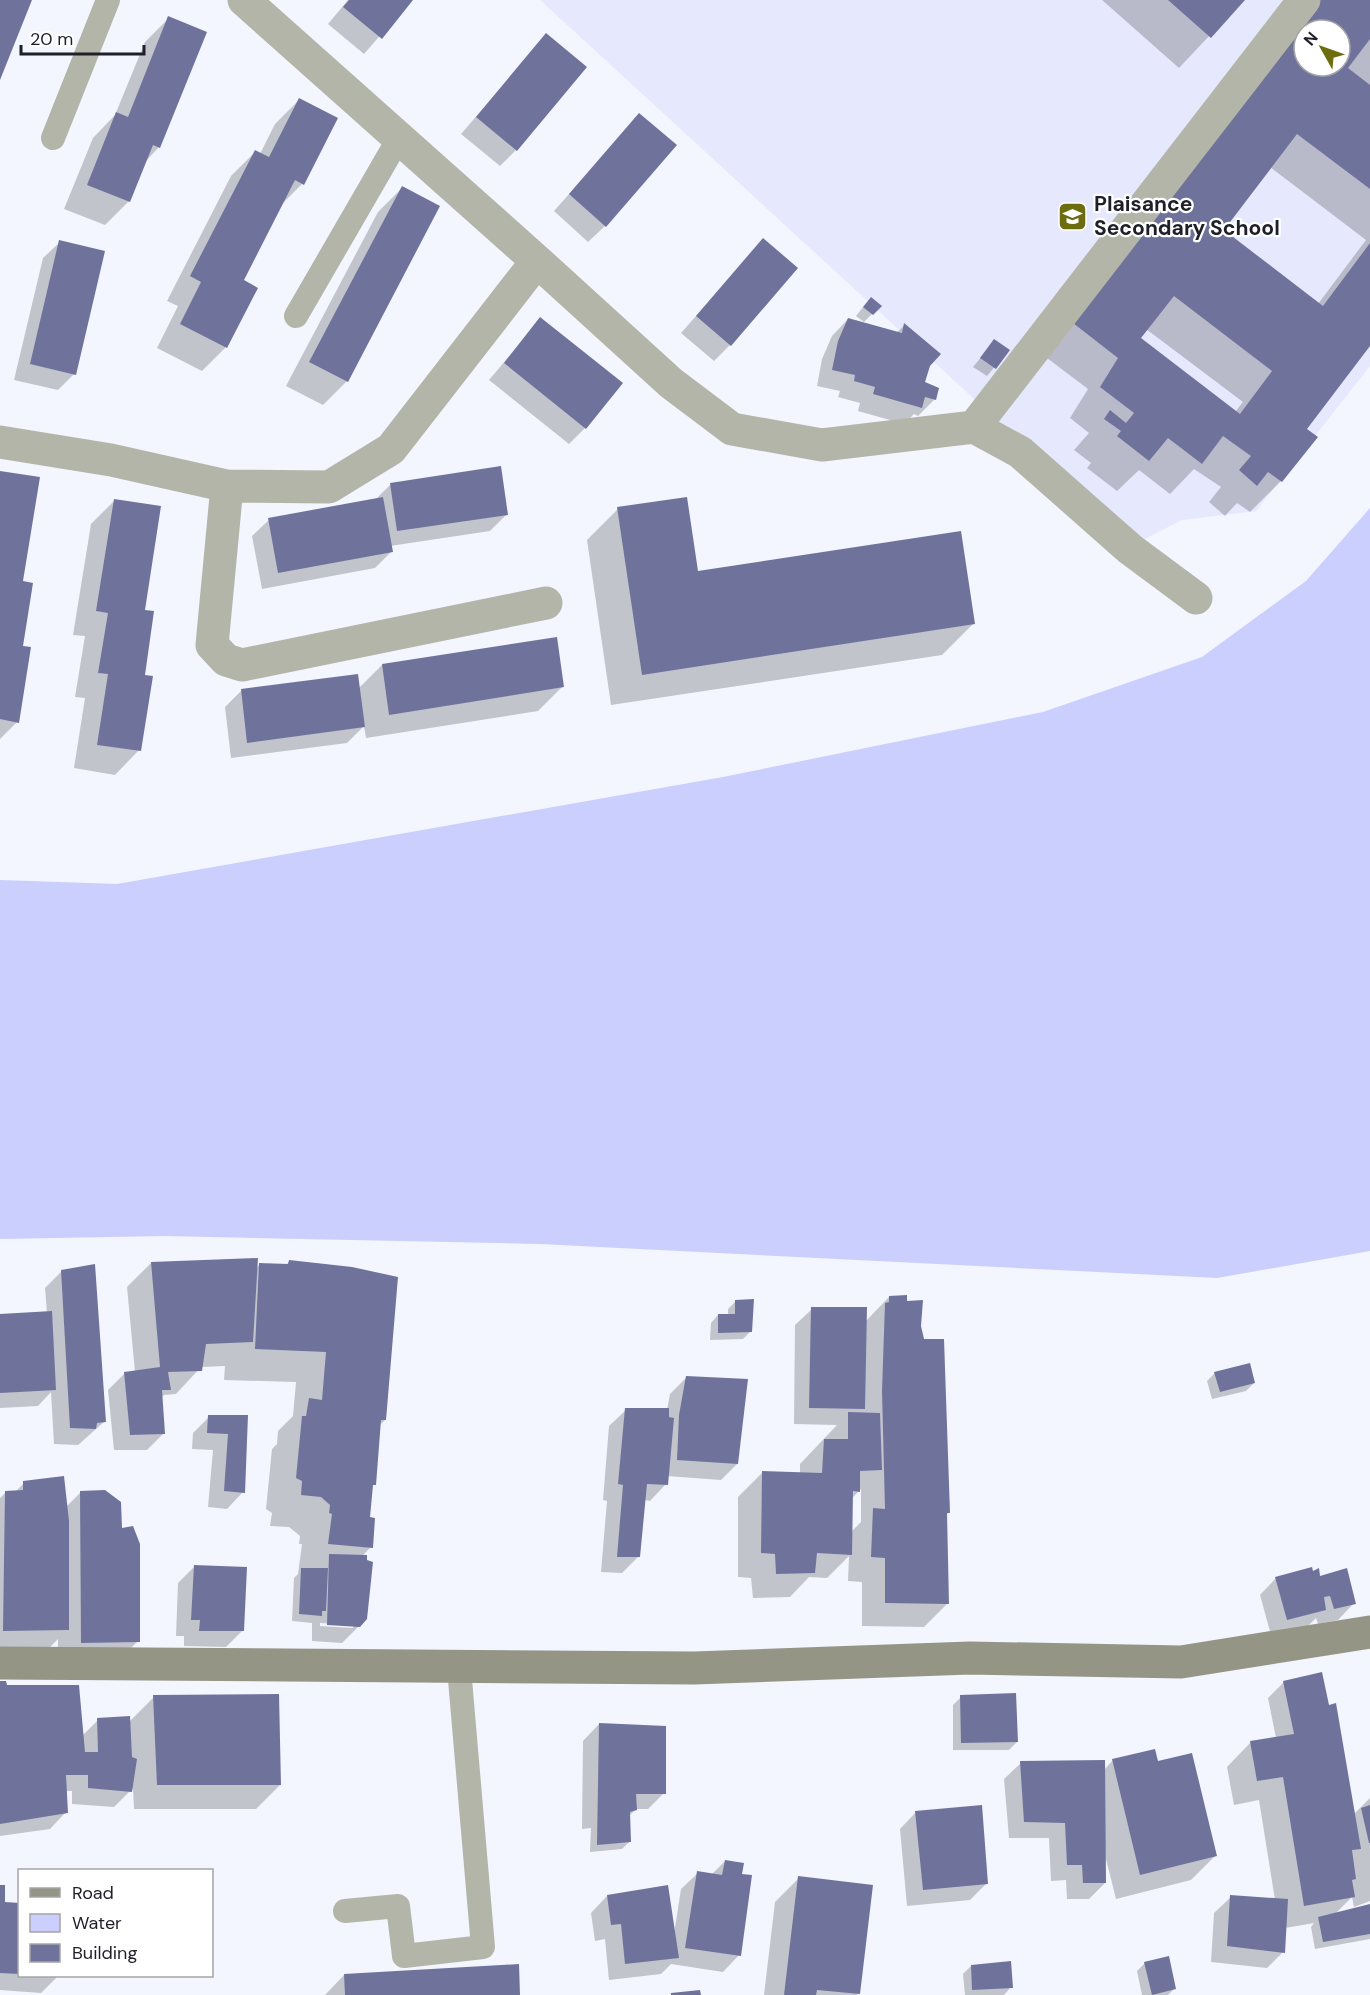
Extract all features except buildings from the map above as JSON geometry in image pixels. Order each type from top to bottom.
[{"type":"main road","points":[[0,1663],[694,1668],[970,1658],[1181,1662],[1370,1632]]},
{"type":"street","points":[[244,0],[671,383],[732,429],[822,445],[974,427],[1020,452],[1130,549],[1196,598]]},
{"type":"street","points":[[974,427],[1304,0]]},
{"type":"street","points":[[0,442],[111,460],[227,486],[329,487],[391,449],[537,261]]},
{"type":"street","points":[[227,486],[212,645],[226,660],[242,665],[546,603]]},
{"type":"lane","points":[[53,138],[108,0]]},
{"type":"lane","points":[[296,315],[399,138]]},
{"type":"lane","points":[[345,1911],[398,1906],[404,1956],[483,1947],[459,1668]]},
{"type":"shaded area","name":"Plaisance Secondary School","points":[[540,0],[1370,0],[1370,366],[1256,511],[1182,520],[1133,545]]},
{"type":"water","points":[[1370,508],[1370,1251],[1217,1278],[540,1244],[165,1236],[0,1239],[0,880],[117,884],[723,777],[1043,712],[1202,657],[1306,581]]},
{"type":"place","name":"Plaisance Secondary School","points":[[1073,216]]}]
